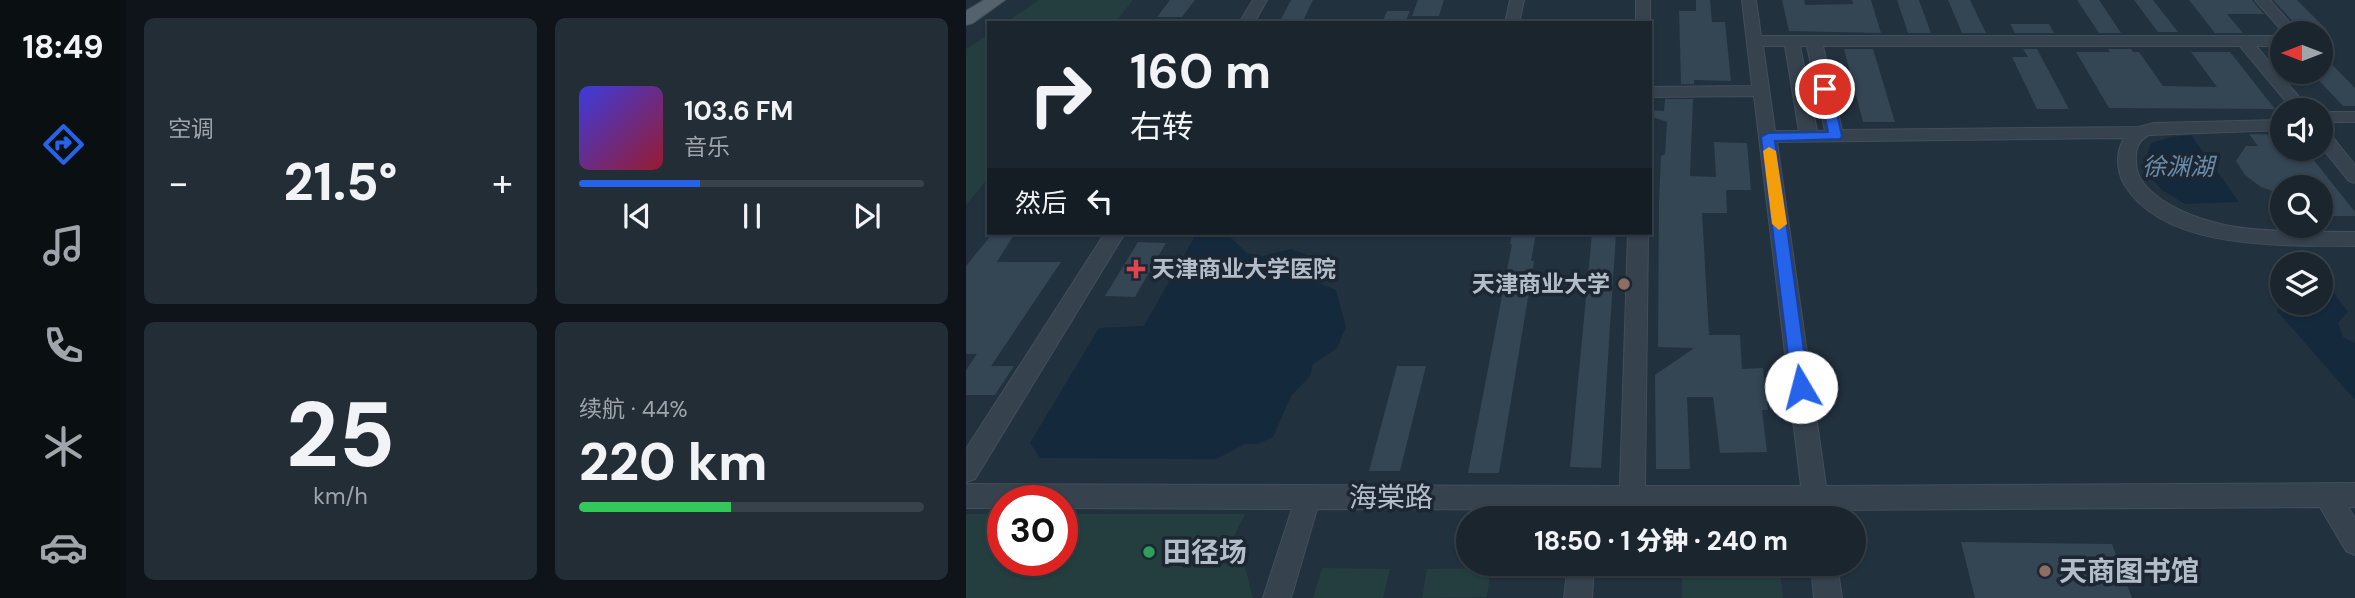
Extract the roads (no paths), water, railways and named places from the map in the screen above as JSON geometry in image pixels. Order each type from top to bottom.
[{"type":"main road","points":[[966,19],[996,0]]},
{"type":"street","points":[[1247,21],[1260,0]]},
{"type":"street","points":[[1512,21],[1517,0]]},
{"type":"street","points":[[1643,0],[1643,21]]},
{"type":"street","points":[[1749,0],[1817,506]]},
{"type":"street","points":[[2262,0],[2281,21]]},
{"type":"street","points":[[1755,41],[2270,41]]},
{"type":"street","points":[[1791,41],[1810,136]]},
{"type":"street","points":[[1814,41],[1835,136]]},
{"type":"street","points":[[2244,41],[2292,98]]},
{"type":"street","points":[[1652,92],[1761,91]]},
{"type":"street","points":[[2333,117],[2355,117]]},
{"type":"street","points":[[1768,137],[2138,132],[2154,128],[2270,125]]},
{"type":"street","points":[[2138,132],[2129,143],[2126,163],[2130,178],[2138,191],[2183,223],[2215,233],[2240,236],[2355,239]]},
{"type":"street","points":[[2333,149],[2355,177]]},
{"type":"street","points":[[966,471],[1114,235]]},
{"type":"street","points":[[1632,497],[1638,235]]},
{"type":"street","points":[[2327,495],[2355,542]]},
{"type":"street","name":"海棠路","points":[[1866,507],[2355,495]]},
{"type":"street","name":"海棠路","points":[[966,496],[1308,497],[1534,506]]},
{"type":"street","points":[[1277,598],[1308,497]]},
{"type":"street","name":"海棠路","points":[[1593,506],[1632,497],[1783,506]]},
{"type":"street","points":[[1578,598],[1580,576]]},
{"type":"street","points":[[1825,576],[1828,598]]},
{"type":"water","name":"徐渊湖","points":[[2191,135],[2239,202],[2185,204],[2162,190],[2148,174],[2145,162],[2151,143]]},
{"type":"water","points":[[1195,235],[1228,235],[1247,253],[1262,256],[1291,249],[1310,256],[1302,260],[1307,278],[1336,290],[1346,327],[1337,348],[1313,364],[1310,376],[1291,396],[1273,437],[1257,444],[1245,444],[1216,459],[1040,458],[1030,443],[1099,328],[1144,326]]},
{"type":"water","points":[[2333,292],[2348,312],[2338,323],[2343,337],[2355,343],[2355,400],[2281,315],[2333,315]]},
{"type":"place","name":"天津商业大学医院","points":[[1136,269]]},
{"type":"place","name":"天津商业大学","points":[[1624,284]]},
{"type":"place","name":"田径场","points":[[1149,552]]},
{"type":"place","name":"天商图书馆","points":[[2045,571]]}]
